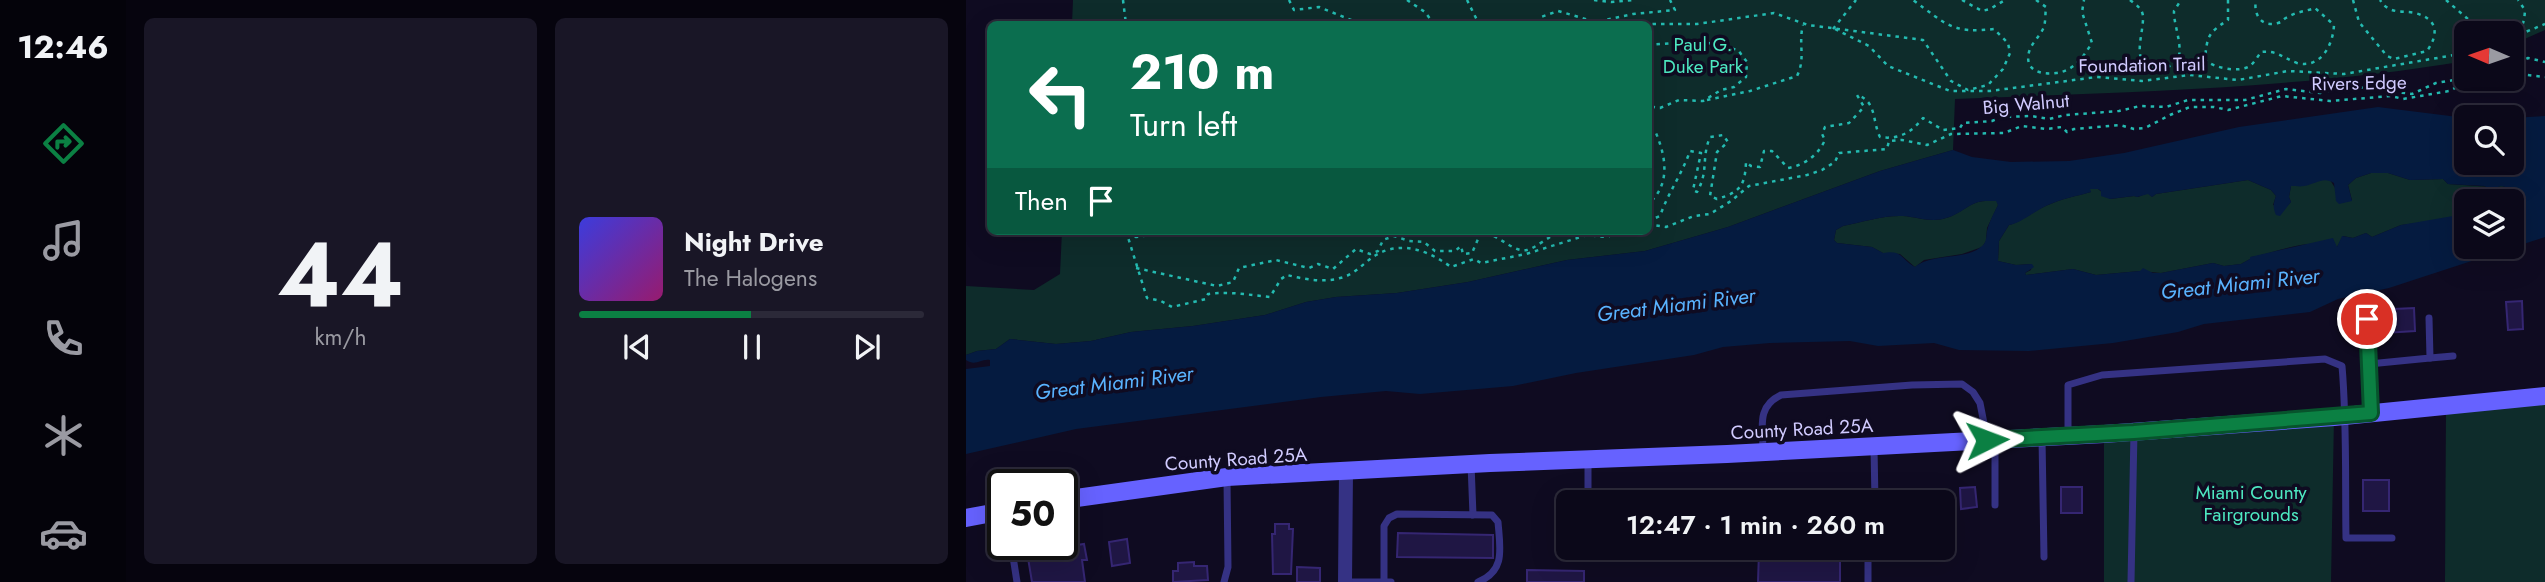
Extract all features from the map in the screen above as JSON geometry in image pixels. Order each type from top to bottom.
[{"type":"main road","name":"County Road 25A","points":[[1078,498],[1227,477],[2134,432],[2545,397]]},
{"type":"main road","points":[[966,518],[987,514]]},
{"type":"street","points":[[1345,582],[1346,472]]},
{"type":"lane","points":[[2429,318],[2430,358]]},
{"type":"lane","points":[[2367,319],[2371,413]]},
{"type":"lane","points":[[2369,364],[2454,356]]},
{"type":"lane","points":[[2068,436],[2068,385],[2102,375],[2325,359],[2342,366],[2346,416],[2346,538],[2392,538]]},
{"type":"lane","points":[[1763,452],[1763,411],[1770,401],[1781,395],[1962,384],[1973,391],[1980,403],[1991,440],[1995,505]]},
{"type":"lane","points":[[2131,582],[2134,432]]},
{"type":"lane","points":[[2042,437],[2044,558]]},
{"type":"lane","points":[[1874,446],[1875,490]]},
{"type":"lane","points":[[1588,459],[1588,490]]},
{"type":"lane","points":[[1471,464],[1473,515]]},
{"type":"lane","points":[[1224,582],[1228,567],[1227,477]]},
{"type":"lane","points":[[1384,582],[1384,526],[1389,518],[1397,514],[1492,515],[1499,523],[1498,565],[1490,578],[1478,582]]},
{"type":"lane","points":[[1014,560],[1017,582]]},
{"type":"lane","points":[[1868,560],[1868,582]]},
{"type":"lane","points":[[1345,582],[1391,582]]},
{"type":"path","points":[[1123,0],[1126,21]]},
{"type":"path","points":[[1289,0],[1294,10],[1319,7],[1354,21]]},
{"type":"path","points":[[1407,0],[1425,12],[1432,21]]},
{"type":"path","points":[[1467,0],[1478,21]]},
{"type":"path","points":[[1594,0],[1634,0]]},
{"type":"path","points":[[1601,21],[1633,14],[1675,10],[1670,0]]},
{"type":"path","points":[[1835,29],[1856,0]]},
{"type":"path","points":[[1652,24],[1696,24],[1774,13],[1803,24],[1923,40],[1951,81],[1968,89],[1988,85],[2003,69],[2010,53],[2008,43],[1994,29],[1972,32],[1952,29],[1913,0]]},
{"type":"path","points":[[1962,0],[1982,11],[2005,0]]},
{"type":"path","points":[[2036,0],[2046,8],[2044,27],[2029,52],[2029,64],[2034,71],[2044,75],[2062,72],[2081,61],[2092,43],[2082,12],[2084,0]]},
{"type":"path","points":[[2130,0],[2140,8],[2143,17],[2138,46],[2145,64],[2154,69],[2172,66],[2179,59],[2174,11],[2181,0]]},
{"type":"path","points":[[2228,0],[2228,20],[2211,31],[2207,40],[2205,60],[2212,66],[2238,69],[2249,66],[2261,52],[2279,53],[2298,63],[2318,61],[2325,54],[2333,37],[2334,26],[2315,8],[2288,16],[2280,23],[2269,24],[2260,21],[2256,14],[2256,0]]},
{"type":"path","points":[[2353,0],[2359,22],[2387,55],[2394,59],[2427,51],[2435,40],[2435,29],[2430,21],[2417,13],[2389,9],[2380,0]]},
{"type":"path","points":[[2446,0],[2470,21]]},
{"type":"path","points":[[2518,0],[2525,10],[2524,24]]},
{"type":"path","points":[[1542,21],[1541,17],[1558,11],[1593,21]]},
{"type":"path","points":[[1652,107],[1660,108],[1679,100],[1703,101],[1750,92],[1797,76],[1803,64],[1799,38],[1803,24]]},
{"type":"path","points":[[2524,33],[2545,24]]},
{"type":"path","name":"Foundation Trail","points":[[1835,29],[1869,46],[1888,66],[1950,91],[2031,87],[2097,76],[2142,81],[2190,75],[2238,80],[2288,71],[2344,74],[2454,55]]},
{"type":"path","points":[[1652,45],[1700,41],[1738,50],[1747,62],[1746,77],[1734,87],[1721,90],[1703,101]]},
{"type":"path","points":[[2524,60],[2528,58],[2545,62]]},
{"type":"path","points":[[2524,75],[2545,77]]},
{"type":"path","name":"Big Walnut","points":[[1652,221],[1660,216],[1684,170],[1690,151],[1695,150],[1700,153],[1693,190],[1697,192],[1705,178],[1704,150],[1710,137],[1723,135],[1728,142],[1717,152],[1710,195],[1717,198],[1739,188],[1745,181],[1746,162],[1760,167],[1765,151],[1772,151],[1788,167],[1800,166],[1820,150],[1825,140],[1822,134],[1825,127],[1849,122],[1864,107],[1857,95],[1866,98],[1872,105],[1874,124],[1880,137],[1893,139],[1915,128],[1923,118],[1943,130],[1960,128],[1963,123],[1992,121],[2002,117],[2031,116],[2049,119],[2140,106],[2166,107],[2188,100],[2245,100],[2286,89],[2320,93],[2350,86],[2412,94],[2437,83],[2454,80]]},
{"type":"path","name":"Rivers Edge","points":[[1652,224],[1666,227],[1693,216],[1710,214],[1749,186],[1807,175],[1835,162],[1839,153],[1887,149],[1889,141],[1902,140],[1925,146],[1951,134],[2004,133],[2022,126],[2047,130],[2062,127],[2067,132],[2120,125],[2134,129],[2145,128],[2190,107],[2228,110],[2282,96],[2330,101],[2391,96],[2403,99],[2454,88]]},
{"type":"path","points":[[1652,132],[1656,133],[1663,149],[1665,167],[1656,196],[1652,200]]},
{"type":"path","points":[[1127,235],[1147,298],[1172,307],[1206,299],[1208,294],[1228,292],[1270,297],[1281,279],[1287,275],[1305,279],[1339,279],[1356,271],[1377,254],[1396,248],[1416,248],[1440,258],[1451,267],[1474,259],[1480,263],[1526,254],[1587,235],[1613,235]]},
{"type":"path","points":[[1132,235],[1150,235]]},
{"type":"path","points":[[1136,268],[1217,286],[1233,282],[1239,268],[1259,262],[1276,260],[1309,268],[1318,264],[1332,269],[1356,249],[1370,254],[1378,251],[1383,240],[1394,236],[1424,242],[1435,251],[1455,251],[1461,246],[1463,254],[1472,253],[1480,235]]},
{"type":"path","points":[[1495,235],[1511,247],[1522,250],[1529,250],[1550,235]]},
{"type":"green space","name":"Paul G. Duke Park","points":[[1073,0],[2545,0],[2545,30],[2524,39],[2524,21],[2454,21],[2454,63],[2339,78],[2211,88],[1955,99],[1953,150],[1880,171],[1728,227],[1645,251],[1567,260],[1468,282],[1397,293],[1336,297],[1306,302],[1265,315],[1131,332],[1091,341],[1056,344],[1010,339],[996,349],[966,355],[966,286],[1034,290],[1060,274],[1062,235],[1652,235],[1652,21],[1072,21]]},
{"type":"green space","points":[[2371,173],[2388,173],[2410,180],[2443,179],[2448,184],[2515,189],[2454,189],[2454,218],[2401,225],[2372,237],[2366,233],[2353,238],[2343,236],[2337,247],[2326,244],[2293,246],[2251,257],[2241,264],[2224,266],[2213,263],[2161,273],[2140,271],[2096,275],[2073,269],[2026,275],[2032,264],[2016,265],[1998,261],[1999,241],[2009,225],[2053,203],[2091,192],[2089,189],[2098,189],[2110,199],[2138,197],[2148,193],[2152,197],[2156,194],[2248,180],[2271,190],[2276,196],[2273,205],[2285,208],[2291,202],[2291,186],[2321,180],[2330,180],[2344,202],[2352,200],[2348,185],[2356,178]]},
{"type":"green space","points":[[1985,201],[1997,201],[1998,205],[1982,247],[1962,254],[1924,260],[1915,267],[1900,254],[1883,253],[1872,247],[1837,243],[1834,240],[1836,230],[1843,226],[1896,216],[1940,219]]},
{"type":"green space","points":[[2545,396],[2545,582],[2445,582],[2446,406]]},
{"type":"green space","name":"Miami County Fairgrounds","points":[[2334,417],[2331,582],[2104,582],[2104,434]]},
{"type":"water","name":"Great Miami River","points":[[2378,107],[2454,116],[2454,175],[2524,175],[2524,117],[2545,116],[2545,237],[2524,244],[2524,189],[2501,186],[2487,189],[2485,186],[2448,184],[2443,179],[2410,180],[2388,173],[2371,173],[2356,178],[2348,185],[2352,201],[2339,204],[2336,201],[2334,183],[2330,181],[2291,186],[2291,202],[2280,216],[2275,213],[2276,196],[2271,190],[2248,180],[2156,194],[2152,197],[2148,194],[2110,199],[2101,196],[2098,189],[2090,189],[2091,192],[2043,207],[2009,225],[1999,241],[1998,261],[2016,265],[2032,264],[2034,267],[2025,273],[2026,275],[2073,269],[2096,275],[2140,271],[2143,268],[2153,273],[2161,273],[2213,263],[2224,266],[2241,264],[2250,257],[2333,238],[2337,247],[2342,236],[2353,238],[2366,233],[2372,237],[2401,225],[2453,216],[2454,259],[2478,259],[2389,288],[2338,299],[2310,312],[2204,324],[2178,332],[2113,343],[2029,351],[1959,350],[1934,343],[1878,346],[1850,341],[1723,347],[1694,355],[1576,373],[1513,386],[1420,394],[1386,391],[1321,397],[1076,429],[966,454],[966,369],[990,366],[990,360],[973,363],[966,360],[966,355],[996,349],[1010,339],[1056,344],[1091,341],[1131,332],[1265,315],[1306,302],[1336,297],[1397,293],[1468,282],[1567,260],[1645,251],[1728,227],[1880,171],[1953,150],[1972,157],[2011,162],[2069,161],[2124,153],[2239,127]],"holes":[[[1996,201],[1998,205],[1982,246],[1967,254],[1931,260],[1915,267],[1894,253],[1883,253],[1872,247],[1837,243],[1834,240],[1836,230],[1843,226],[1896,216],[1940,219],[1974,204]]]},
{"type":"building","points":[[2522,301],[2523,329],[2508,330],[2506,302]]},
{"type":"building","points":[[2414,308],[2415,331],[2384,333],[2384,323],[2395,323],[2394,309]]},
{"type":"building","points":[[2363,480],[2389,480],[2389,511],[2363,511]]},
{"type":"building","points":[[1975,487],[1977,507],[1961,509],[1960,488]]},
{"type":"building","points":[[2061,487],[2082,487],[2082,513],[2061,513]]},
{"type":"building","points":[[1275,524],[1289,524],[1289,529],[1293,529],[1291,574],[1273,574],[1272,534],[1275,534]]},
{"type":"building","points":[[1398,533],[1493,535],[1493,558],[1397,557]]},
{"type":"building","points":[[1127,539],[1130,563],[1112,566],[1109,542]]},
{"type":"building","points":[[1084,544],[1087,560],[1082,560],[1085,582],[1032,582],[1028,560],[1078,560],[1078,545]]},
{"type":"building","points":[[1759,560],[1840,560],[1840,582],[1758,582]]},
{"type":"building","points":[[1194,562],[1194,566],[1207,566],[1208,580],[1173,582],[1173,571],[1178,571],[1178,563]]},
{"type":"building","points":[[1297,567],[1320,568],[1320,582],[1297,582]]},
{"type":"building","points":[[1527,570],[1584,571],[1584,582],[1527,582]]},
{"type":"route","points":[[1987,440],[2134,432],[2371,413],[2367,319]]}]
